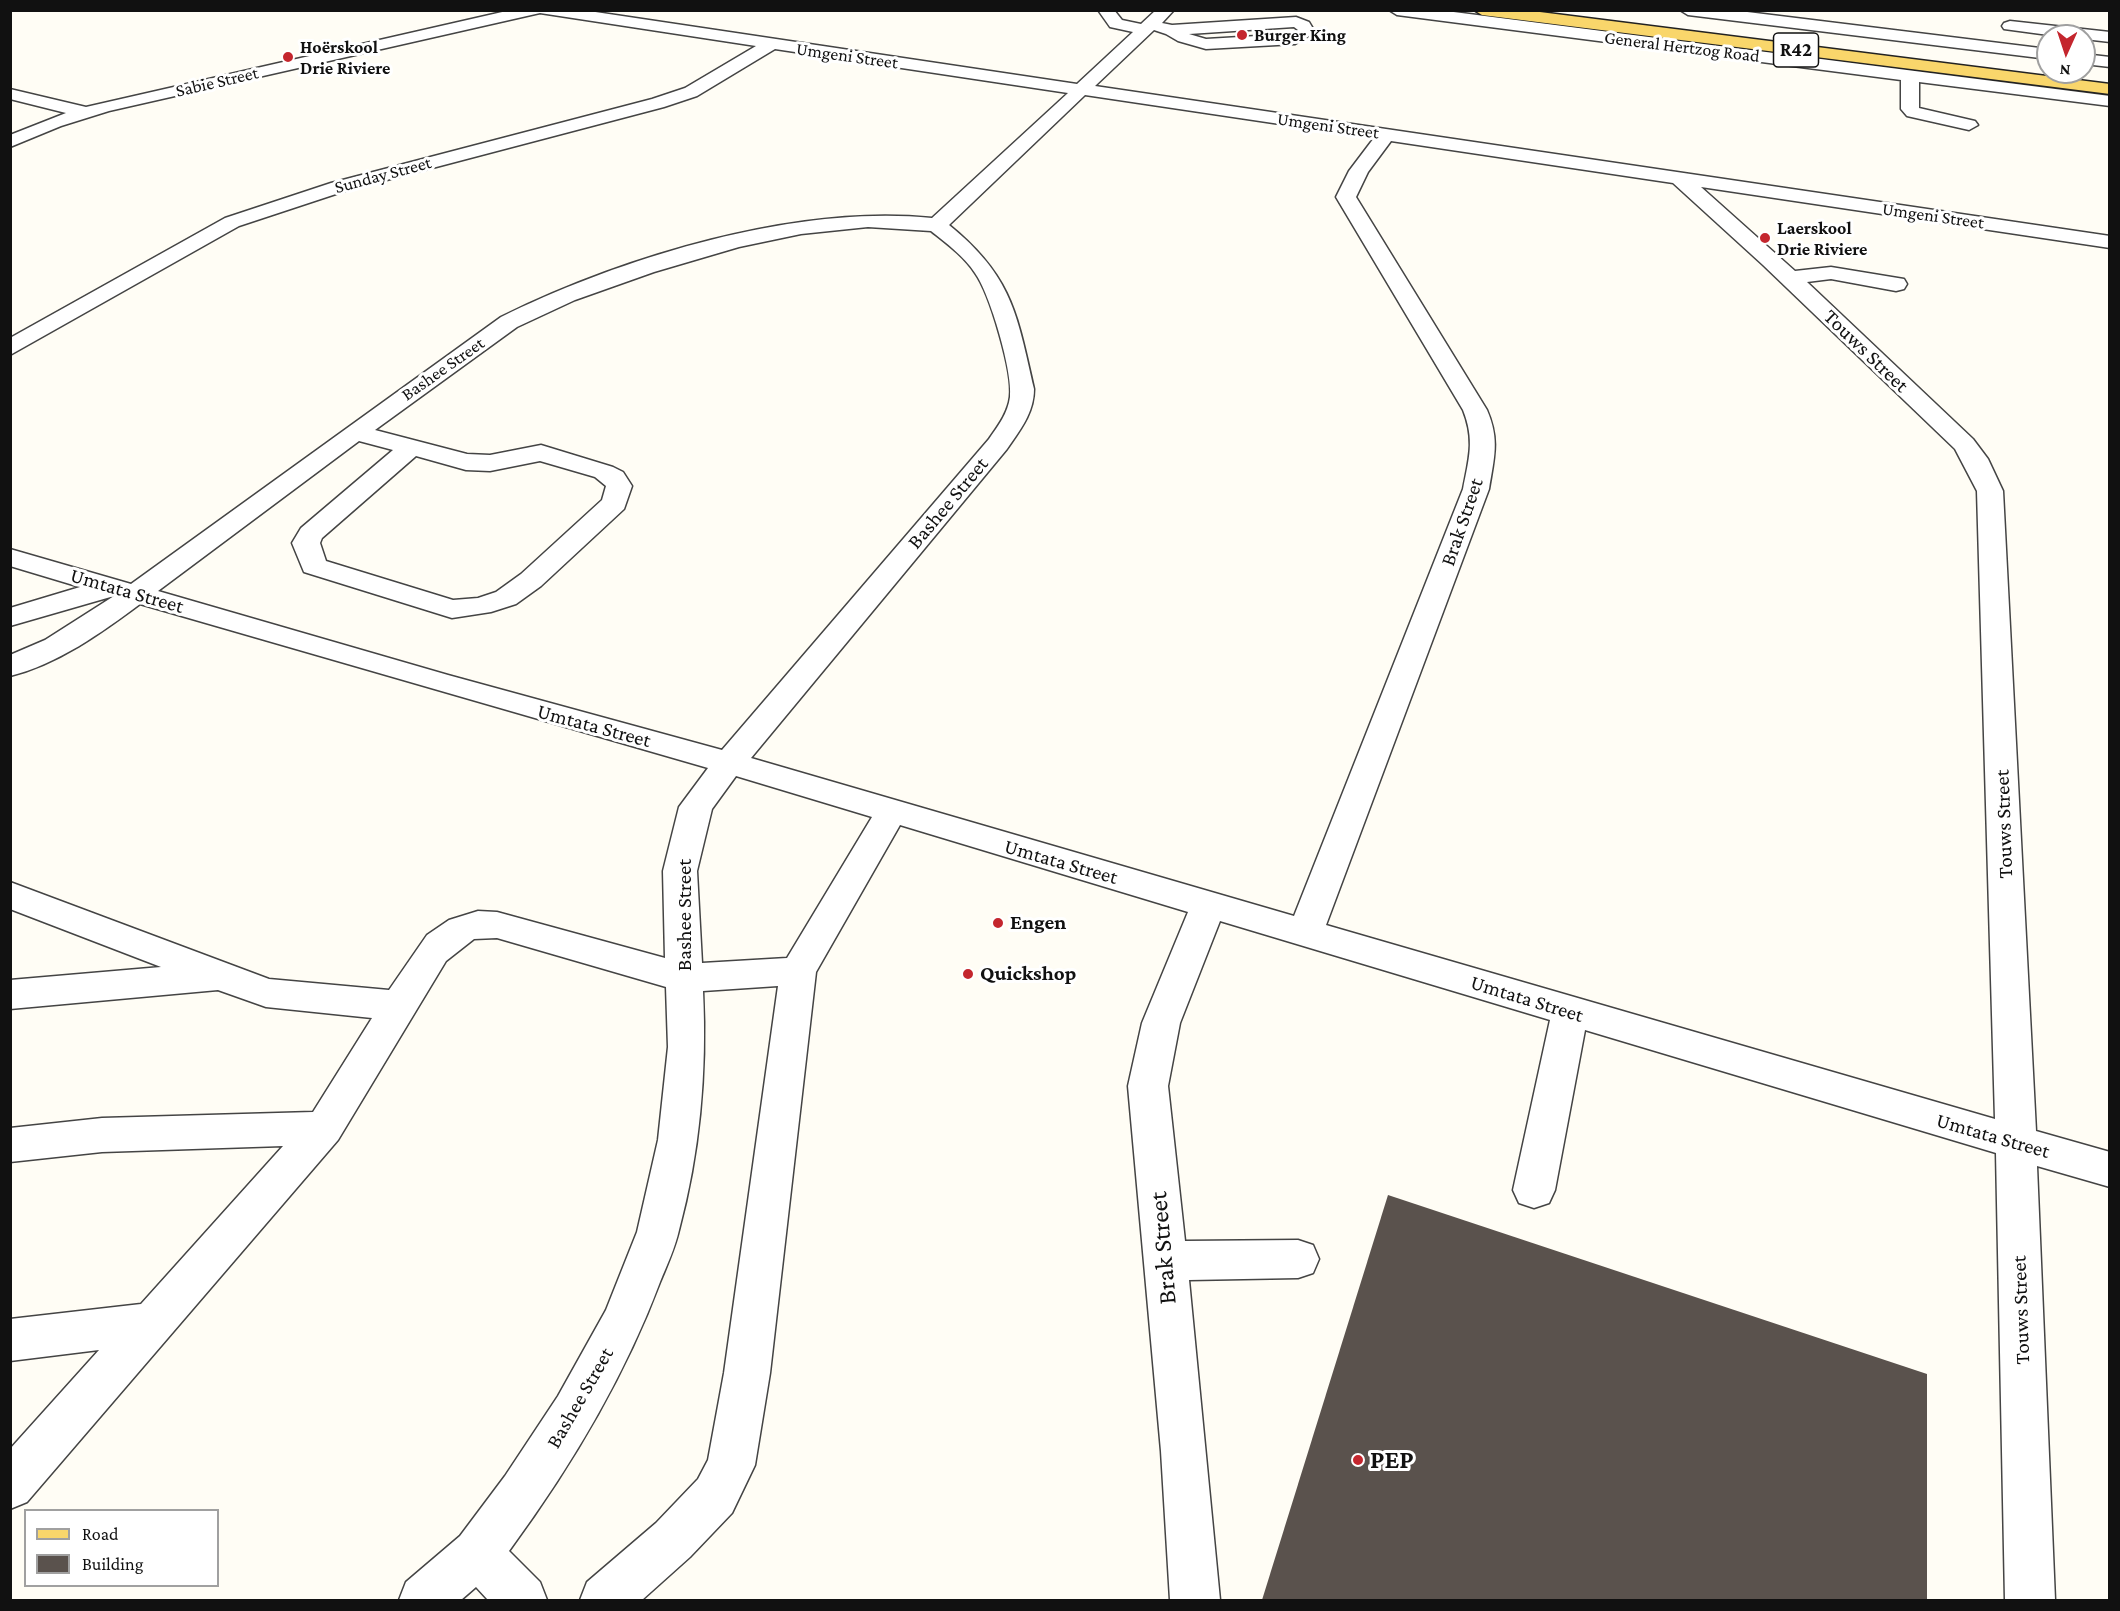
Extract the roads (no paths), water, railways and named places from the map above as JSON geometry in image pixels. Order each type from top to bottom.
[{"type":"main road","name":"General Hertzog Road","points":[[1482,10],[2109,89]]},
{"type":"main road","name":"General Hertzog Road","points":[[1594,10],[2036,66]]},
{"type":"street","name":"Sabie Street","points":[[10,142],[86,112],[208,75],[337,55],[534,10]]},
{"type":"street","name":"Umgeni Street","points":[[546,10],[2109,242]]},
{"type":"street","points":[[1106,10],[1116,24],[1148,28],[1172,30],[1296,22],[1303,25],[1307,32],[1294,39],[1216,44],[1190,40],[1172,30]]},
{"type":"street","points":[[937,225],[1166,10]]},
{"type":"street","name":"General Hertzog Road","points":[[1397,10],[2109,101]]},
{"type":"street","name":"General Hertzog Road","points":[[1688,10],[2036,53]]},
{"type":"street","points":[[2036,35],[2013,33],[2036,41]]},
{"type":"street","points":[[302,44],[326,48],[337,55]]},
{"type":"street","name":"Sunday Street","points":[[10,348],[232,222],[338,187],[658,103],[691,92],[771,45]]},
{"type":"street","points":[[1910,76],[1910,109],[1913,112],[1969,125]]},
{"type":"street","points":[[10,94],[86,112]]},
{"type":"street","name":"Brak Street","points":[[1305,934],[1476,489],[1484,445],[1479,419],[1467,395],[1361,225],[1346,197],[1359,171],[1387,134]]},
{"type":"street","name":"Touws Street","points":[[1679,178],[1791,278],[1964,444],[1975,459],[1990,491],[2016,1143],[2030,1600]]},
{"type":"street","name":"Bashee Street","points":[[10,667],[55,647],[99,621],[123,589],[354,432],[509,322],[592,286],[705,250],[812,225],[872,219],[937,225],[975,259],[986,273],[1005,324],[1020,379],[1022,401],[1018,414],[998,444],[729,763],[696,807],[680,871],[687,1047],[678,1140],[658,1232],[624,1320],[574,1412],[522,1493],[477,1553],[424,1600]]},
{"type":"street","points":[[1791,278],[1831,273],[1896,284]]},
{"type":"street","points":[[354,432],[412,447],[466,462],[490,463],[541,453],[574,460],[614,478],[619,486],[615,502],[531,580],[506,598],[481,606],[452,609],[314,566],[306,543],[311,534],[412,447]]},
{"type":"street","name":"Umtata Street","points":[[10,557],[437,682],[729,763],[2109,1170]]},
{"type":"street","name":"Bashee Street","points":[[10,617],[123,589]]},
{"type":"street","points":[[605,1600],[674,1540],[715,1496],[731,1465],[747,1373],[798,971],[891,812]]},
{"type":"street","points":[[10,896],[266,993],[399,1006]]},
{"type":"street","name":"Brak Street","points":[[1195,1600],[1184,1451],[1149,1086],[1161,1023],[1208,906]]},
{"type":"street","points":[[10,1485],[324,1128],[433,951],[447,936],[474,924],[497,925],[685,978],[798,971]]},
{"type":"street","points":[[10,995],[223,977]]},
{"type":"street","points":[[1534,1190],[1570,1012]]},
{"type":"street","points":[[10,1145],[102,1136],[324,1128]]},
{"type":"street","points":[[1164,1261],[1298,1259]]},
{"type":"street","points":[[10,1340],[154,1323]]},
{"type":"street","points":[[477,1553],[522,1600]]},
{"type":"place","name":"Burger King","points":[[1242,35]]},
{"type":"place","name":"Hoërskool Drie Riviere","points":[[288,57]]},
{"type":"place","name":"Laerskool Drie Riviere","points":[[1765,238]]},
{"type":"place","name":"Engen","points":[[998,923]]},
{"type":"place","name":"Quickshop","points":[[968,974]]},
{"type":"place","name":"PEP","points":[[1358,1460]]}]
